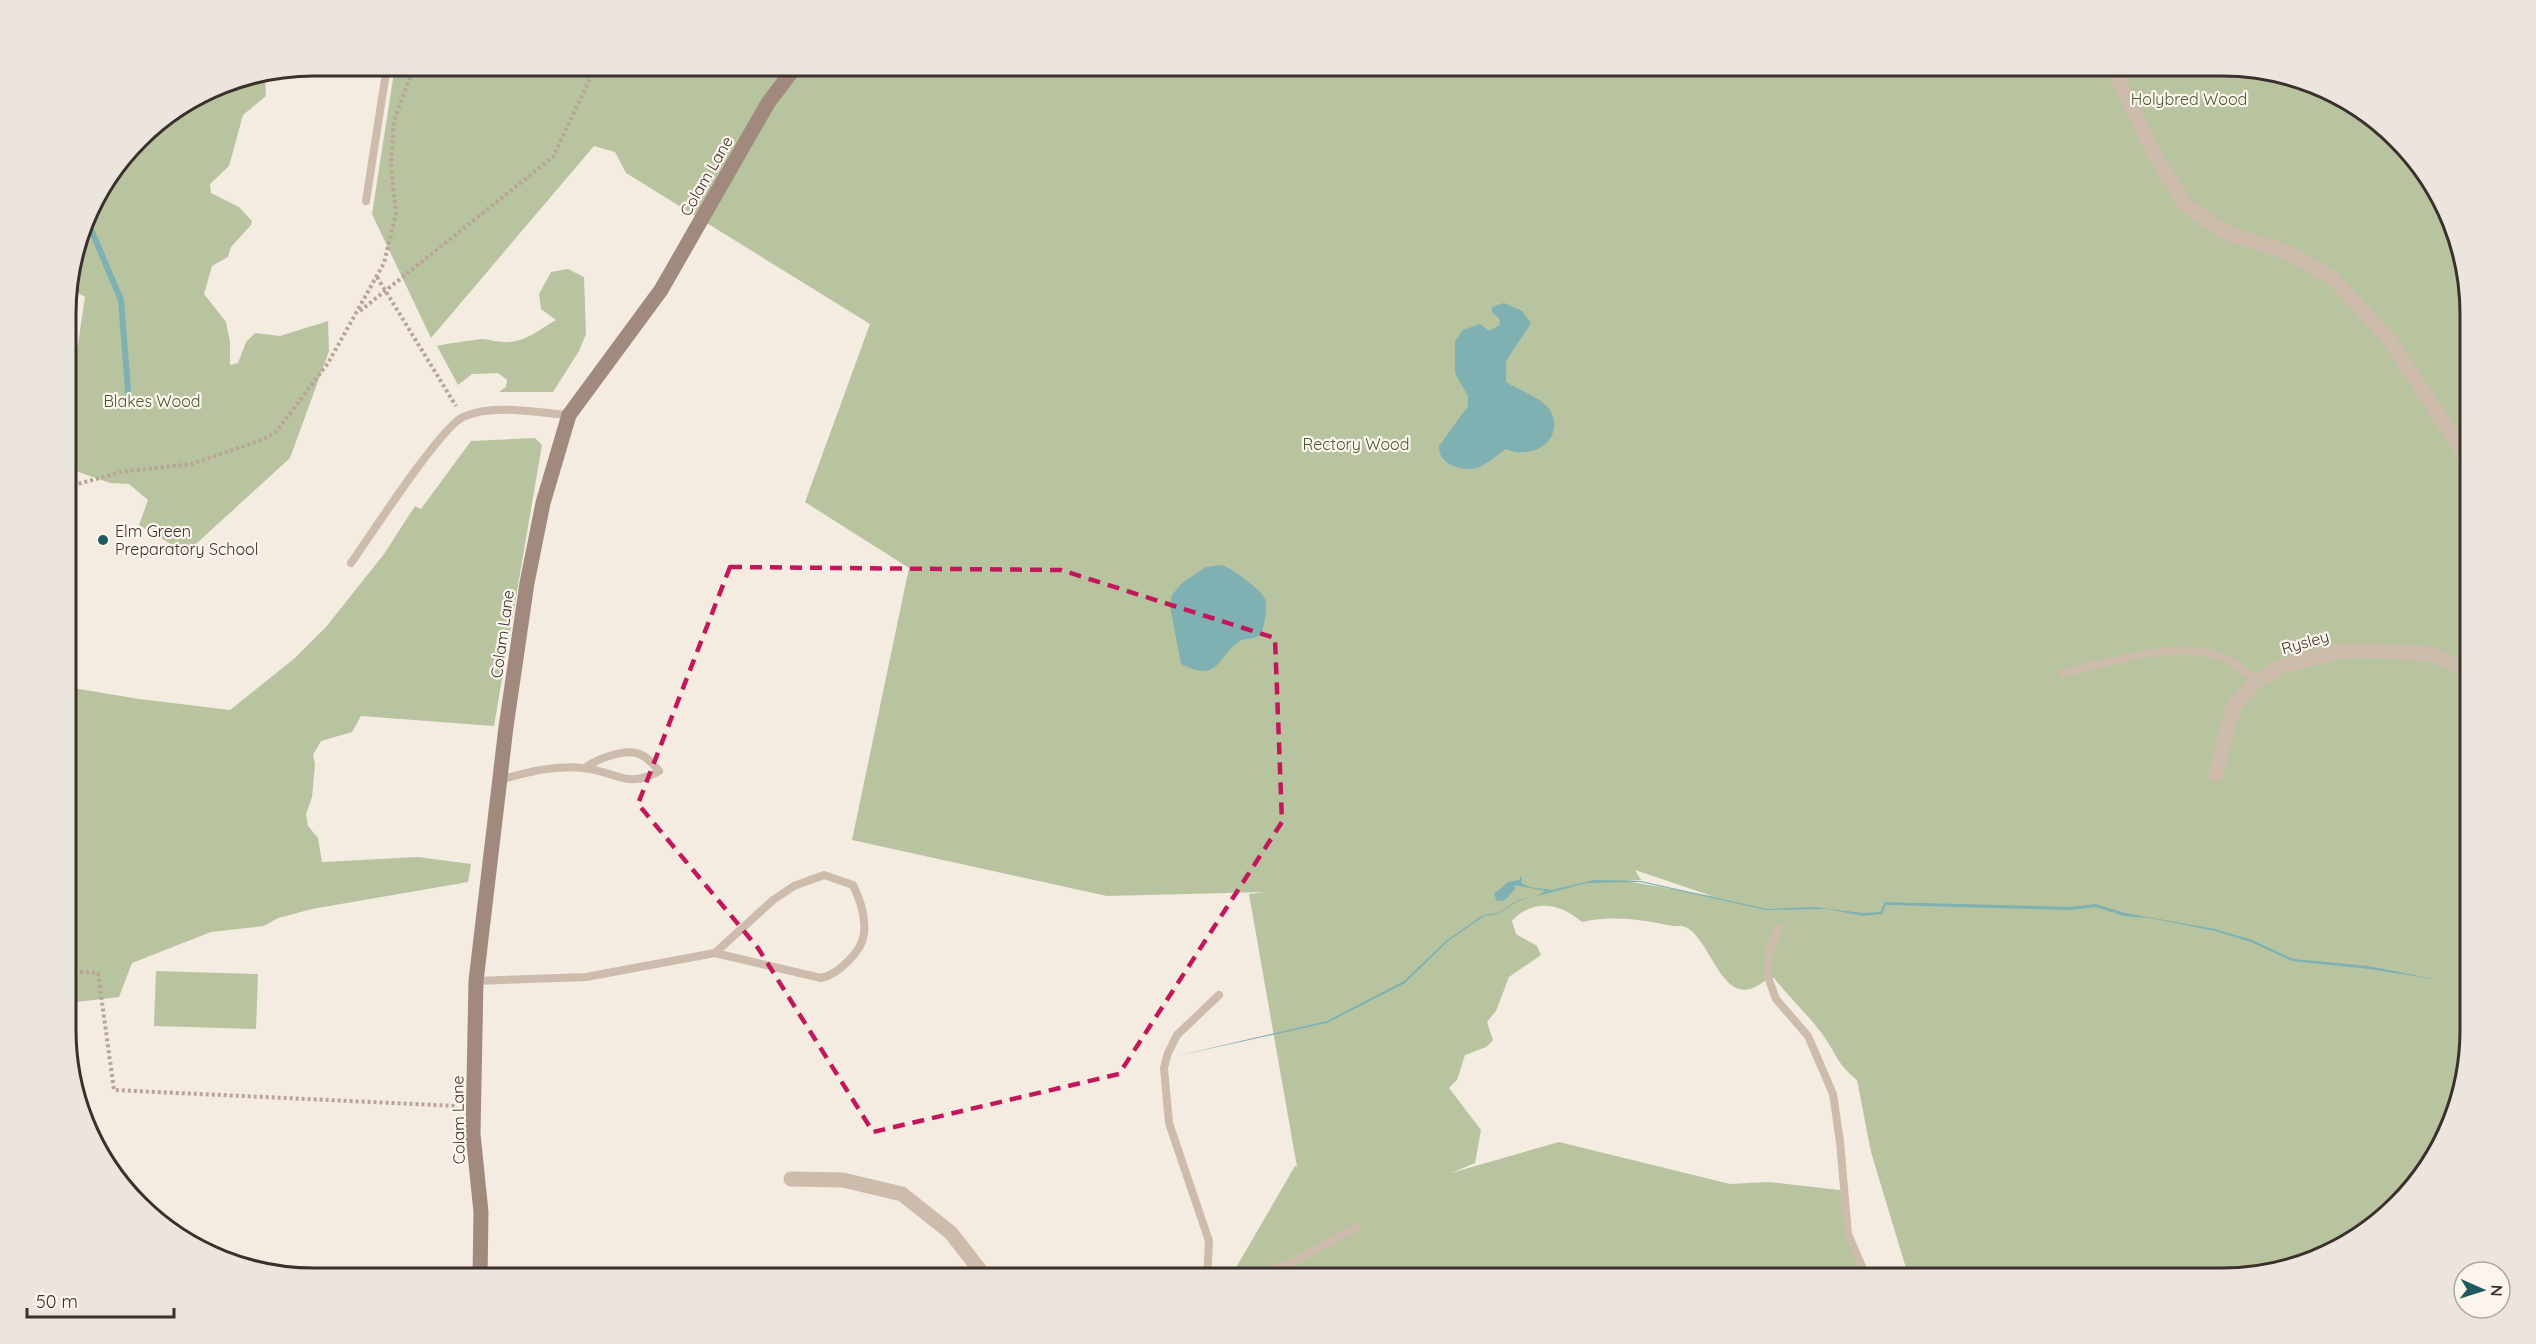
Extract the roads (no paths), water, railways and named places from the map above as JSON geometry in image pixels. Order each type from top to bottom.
[{"type":"street","name":"Colam Lane","points":[[480,1268],[481,1212],[473,1134],[476,981],[527,582],[543,503],[569,415],[661,290],[768,103],[788,76]]},
{"type":"street","points":[[2117,76],[2151,150],[2186,206],[2229,234],[2289,254],[2332,278],[2388,338],[2460,448]]},
{"type":"street","name":"Rysley","points":[[2216,775],[2233,707],[2256,681],[2285,665],[2341,651],[2430,654],[2460,667]]},
{"type":"street","points":[[791,1179],[843,1180],[902,1194],[951,1233],[978,1268]]},
{"type":"lane","points":[[366,201],[385,76]]},
{"type":"lane","points":[[351,563],[436,444],[463,417],[486,411],[569,415]]},
{"type":"lane","points":[[2063,673],[2160,652],[2182,650],[2204,652],[2227,659],[2256,681]]},
{"type":"lane","points":[[500,780],[529,771],[585,768],[629,779],[644,780],[659,771],[647,758],[636,753],[605,759],[585,768]]},
{"type":"lane","points":[[476,981],[586,977],[715,952],[820,978],[833,976],[849,961],[864,935],[862,903],[853,885],[824,875],[794,886],[773,900],[715,952]]},
{"type":"lane","points":[[1779,928],[1769,951],[1768,977],[1776,999],[1808,1036],[1833,1094],[1840,1142],[1848,1234],[1863,1268]]},
{"type":"lane","points":[[1208,1268],[1209,1241],[1169,1123],[1164,1068],[1177,1035],[1219,995]]},
{"type":"lane","points":[[1276,1268],[1289,1264],[1357,1227]]},
{"type":"water","points":[[1504,303],[1522,311],[1531,323],[1506,361],[1506,382],[1538,399],[1549,409],[1554,424],[1553,433],[1548,441],[1534,450],[1515,452],[1506,449],[1480,466],[1460,468],[1444,460],[1439,446],[1468,406],[1468,396],[1455,373],[1455,341],[1463,330],[1480,324],[1489,331],[1500,325],[1499,318],[1492,312],[1492,307]]},
{"type":"water","points":[[1222,565],[1246,580],[1263,595],[1266,606],[1263,629],[1257,637],[1238,642],[1215,667],[1202,671],[1193,669],[1181,664],[1170,606],[1172,595],[1182,583],[1206,567]]},
{"type":"water","points":[[1520,876],[1521,883],[1530,887],[1552,890],[1594,880],[1641,881],[1767,909],[1815,907],[1863,913],[1880,912],[1885,902],[2070,907],[2096,904],[2125,913],[2215,929],[2252,940],[2293,959],[2369,966],[2439,980],[2369,969],[2292,961],[2251,942],[2215,931],[2150,918],[2124,916],[2096,907],[2070,910],[1886,905],[1882,914],[1863,916],[1828,909],[1766,910],[1640,882],[1587,883],[1535,897],[1546,891],[1515,885],[1515,889],[1505,900],[1497,901],[1494,894],[1508,882],[1520,880]]},
{"type":"water","points":[[1532,897],[1518,901],[1498,914],[1484,916],[1448,941],[1405,983],[1327,1023],[1172,1057],[1327,1021],[1404,981],[1447,940],[1483,915],[1498,913],[1518,900]]},
{"type":"waterway","points":[[92,231],[121,300],[129,403]]},
{"type":"place","name":"Elm Green Preparatory School","points":[[103,540]]},
{"type":"park label","name":"Holybred Wood","points":[[2189,99]]},
{"type":"park label","name":"Blakes Wood","points":[[152,401]]},
{"type":"park label","name":"Rectory Wood","points":[[1356,444]]}]
